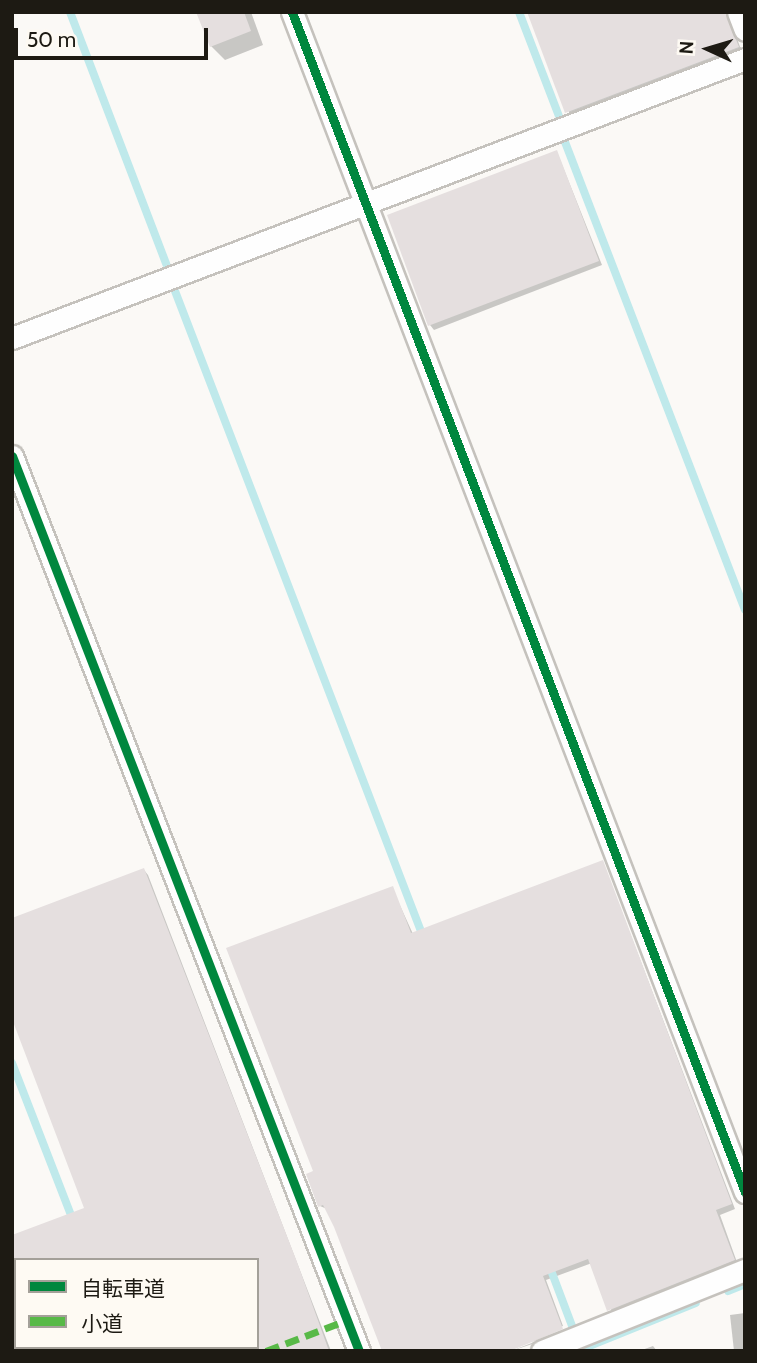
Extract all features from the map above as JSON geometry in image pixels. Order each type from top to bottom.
[{"type":"street","points":[[292,12],[745,1192]]},
{"type":"street","points":[[738,12],[745,30]]},
{"type":"street","points":[[12,338],[745,59]]},
{"type":"street","points":[[12,456],[359,1351]]},
{"type":"street","points":[[542,1351],[745,1270]]},
{"type":"building","points":[[196,12],[244,12],[251,31],[210,47]]},
{"type":"building","points":[[527,12],[725,12],[739,47],[565,113]]},
{"type":"building","points":[[557,150],[599,261],[428,326],[387,215]]},
{"type":"building","points":[[603,860],[732,1204],[716,1210],[735,1260],[607,1311],[588,1259],[543,1276],[563,1329],[510,1351],[382,1351],[334,1227],[323,1205],[318,1207],[306,1174],[313,1171],[226,948],[393,886],[411,933]]},
{"type":"building","points":[[144,868],[329,1351],[257,1351],[259,1258],[12,1260],[12,1235],[84,1208],[12,1019],[12,918]]},
{"type":"waterway","points":[[70,12],[166,264]]},
{"type":"waterway","points":[[519,12],[559,116]]},
{"type":"waterway","points":[[565,142],[745,610]]},
{"type":"waterway","points":[[175,291],[424,939]]},
{"type":"waterway","points":[[12,1063],[74,1223]]},
{"type":"waterway","points":[[549,1265],[574,1331]]},
{"type":"waterway","points":[[728,1291],[745,1284]]},
{"type":"waterway","points":[[577,1351],[696,1303]]},
{"type":"marked path","points":[[266,1351],[347,1320]]},
{"type":"cycle path","points":[[292,12],[745,1192]]},
{"type":"cycle path","points":[[12,456],[359,1351]]}]
